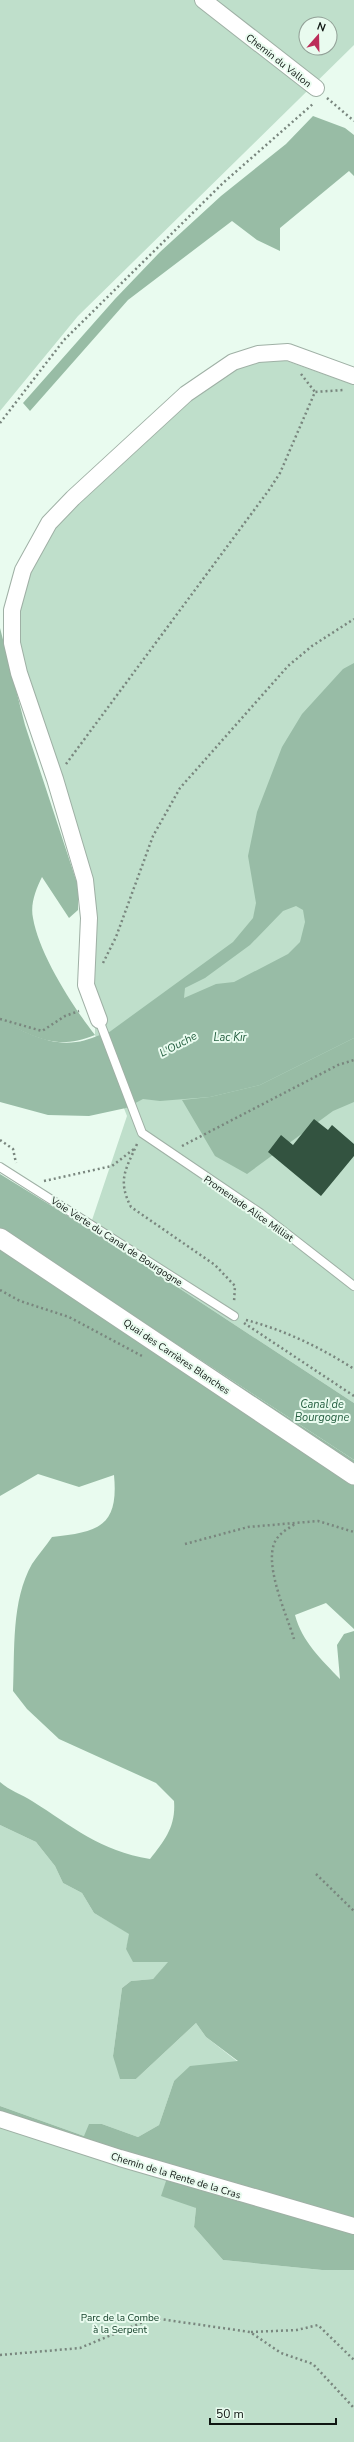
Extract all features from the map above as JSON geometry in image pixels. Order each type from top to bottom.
[{"type":"street","name":"Chemin du Vallon","points":[[203,0],[320,92]]},
{"type":"street","points":[[96,1013],[86,985],[89,918],[85,880],[55,779],[19,673],[12,643],[12,610],[17,588],[32,553],[49,523],[110,462],[186,394],[233,362],[258,354],[288,352],[354,376]]},
{"type":"street","name":"Quai des Carrières Blanches","points":[[0,1238],[354,1475]]},
{"type":"street","name":"Chemin de la Rente de la Cras","points":[[0,2119],[120,2158],[354,2226]]},
{"type":"lane","points":[[96,1013],[142,1132]]},
{"type":"lane","name":"Promenade Alice Milliat","points":[[142,1132],[170,1153],[260,1213],[354,1286]]},
{"type":"lane","name":"Voie Verte du Canal de Bourgogne","points":[[0,1167],[234,1316]]},
{"type":"path","points":[[0,423],[64,340],[223,183],[320,92],[354,121]]},
{"type":"path","points":[[55,779],[280,473],[315,392],[342,390],[349,392]]},
{"type":"path","points":[[86,985],[105,961],[116,937],[153,836],[180,788],[288,666],[312,646],[354,619]]},
{"type":"path","points":[[0,1019],[42,1031],[65,1016],[96,1013]]},
{"type":"path","points":[[170,1153],[338,1065],[354,1060]]},
{"type":"path","points":[[142,1132],[123,1174],[123,1193],[131,1207],[215,1265],[234,1286],[234,1316]]},
{"type":"path","points":[[0,1140],[13,1148],[20,1179],[42,1181],[112,1166],[126,1157],[135,1147]]},
{"type":"path","points":[[0,1290],[20,1301],[69,1317],[146,1358]]},
{"type":"path","points":[[234,1316],[275,1328],[331,1354],[354,1369]]},
{"type":"path","points":[[234,1316],[354,1396]]},
{"type":"path","points":[[185,1544],[248,1527],[318,1521],[354,1532]]},
{"type":"path","points":[[294,1639],[272,1570],[272,1551],[277,1538],[295,1523]]},
{"type":"path","points":[[316,1874],[354,1911]]},
{"type":"path","points":[[0,2355],[80,2348],[153,2318],[250,2332],[297,2330],[318,2325],[354,2360]]},
{"type":"path","points":[[250,2332],[281,2353],[312,2364],[354,2408]]},
{"type":"green space","points":[[0,0],[354,0],[354,45],[78,316],[0,411]]},
{"type":"green space","points":[[281,359],[354,385],[354,1403],[89,1229],[127,1116],[95,1035],[95,905],[20,656],[17,633],[18,610],[26,580],[40,552],[66,514],[144,438],[185,402],[206,386],[233,369],[261,361]]},
{"type":"green space","points":[[0,1825],[36,1842],[55,1866],[63,1883],[82,1893],[94,1913],[130,1934],[126,1949],[169,1962],[153,1979],[131,1981],[122,1988],[113,2056],[136,2079],[196,2023],[206,2037],[238,2062],[174,2081],[159,2125],[138,2137],[102,2124],[84,2136],[0,2106]]},
{"type":"green space","name":"Parc de la Combe à la Serpent","points":[[0,2124],[167,2178],[196,2208],[194,2227],[223,2260],[322,2270],[354,2270],[354,2442],[0,2442]]},
{"type":"shaded area","points":[[313,116],[345,128],[354,135],[354,176],[349,171],[280,228],[280,251],[257,240],[232,221],[128,300],[30,411],[23,403],[115,299],[160,252],[221,196],[286,144]]},
{"type":"shaded area","points":[[0,628],[25,725],[78,886],[78,910],[69,918],[42,877],[34,897],[32,913],[36,932],[49,963],[67,995],[95,1035],[81,1040],[57,1042],[46,1040],[0,1021]]},
{"type":"shaded area","points":[[354,1038],[354,1102],[333,1111],[247,1174],[215,1156],[182,1100],[210,1097],[260,1085]]},
{"type":"shaded area","points":[[0,1229],[354,1460],[354,1629],[326,1603],[295,1615],[302,1634],[313,1650],[340,1679],[337,1645],[344,1634],[354,1631],[354,2270],[322,2270],[223,2260],[194,2227],[196,2208],[161,2196],[167,2178],[0,2124],[0,2106],[84,2136],[89,2124],[102,2124],[138,2137],[159,2125],[174,2081],[190,2066],[238,2061],[206,2037],[196,2023],[136,2079],[120,2079],[113,2056],[122,1988],[131,1981],[153,1979],[168,1962],[133,1962],[126,1949],[129,1934],[94,1913],[82,1893],[63,1883],[55,1866],[36,1842],[0,1825],[0,1782],[101,1844],[132,1855],[150,1859],[165,1839],[171,1825],[174,1801],[156,1783],[59,1739],[27,1709],[13,1691],[14,1643],[17,1610],[25,1578],[32,1564],[52,1537],[82,1533],[102,1524],[109,1516],[113,1506],[115,1492],[114,1475],[79,1487],[38,1474],[0,1496]]},
{"type":"water","name":"Lac Kir","points":[[354,663],[354,1038],[260,1085],[210,1097],[160,1101],[143,1099],[126,1108],[89,1116],[48,1115],[0,1102],[0,1020],[36,1037],[56,1042],[66,1043],[80,1041],[108,1033],[233,942],[253,918],[256,903],[248,856],[257,812],[282,747],[302,714],[343,669]],"holes":[[[296,906],[303,910],[305,922],[300,942],[288,954],[234,982],[216,984],[184,998],[185,988],[205,978],[250,945],[283,911]]]},
{"type":"water","name":"Canal de Bourgogne","points":[[0,1174],[89,1229],[354,1403],[354,1460],[0,1229]]},
{"type":"building","points":[[314,1119],[328,1130],[332,1125],[354,1144],[354,1156],[321,1196],[268,1152],[281,1135],[293,1145]]},
{"type":"water label","name":"L'Ouche","points":[[178,1044]]}]
